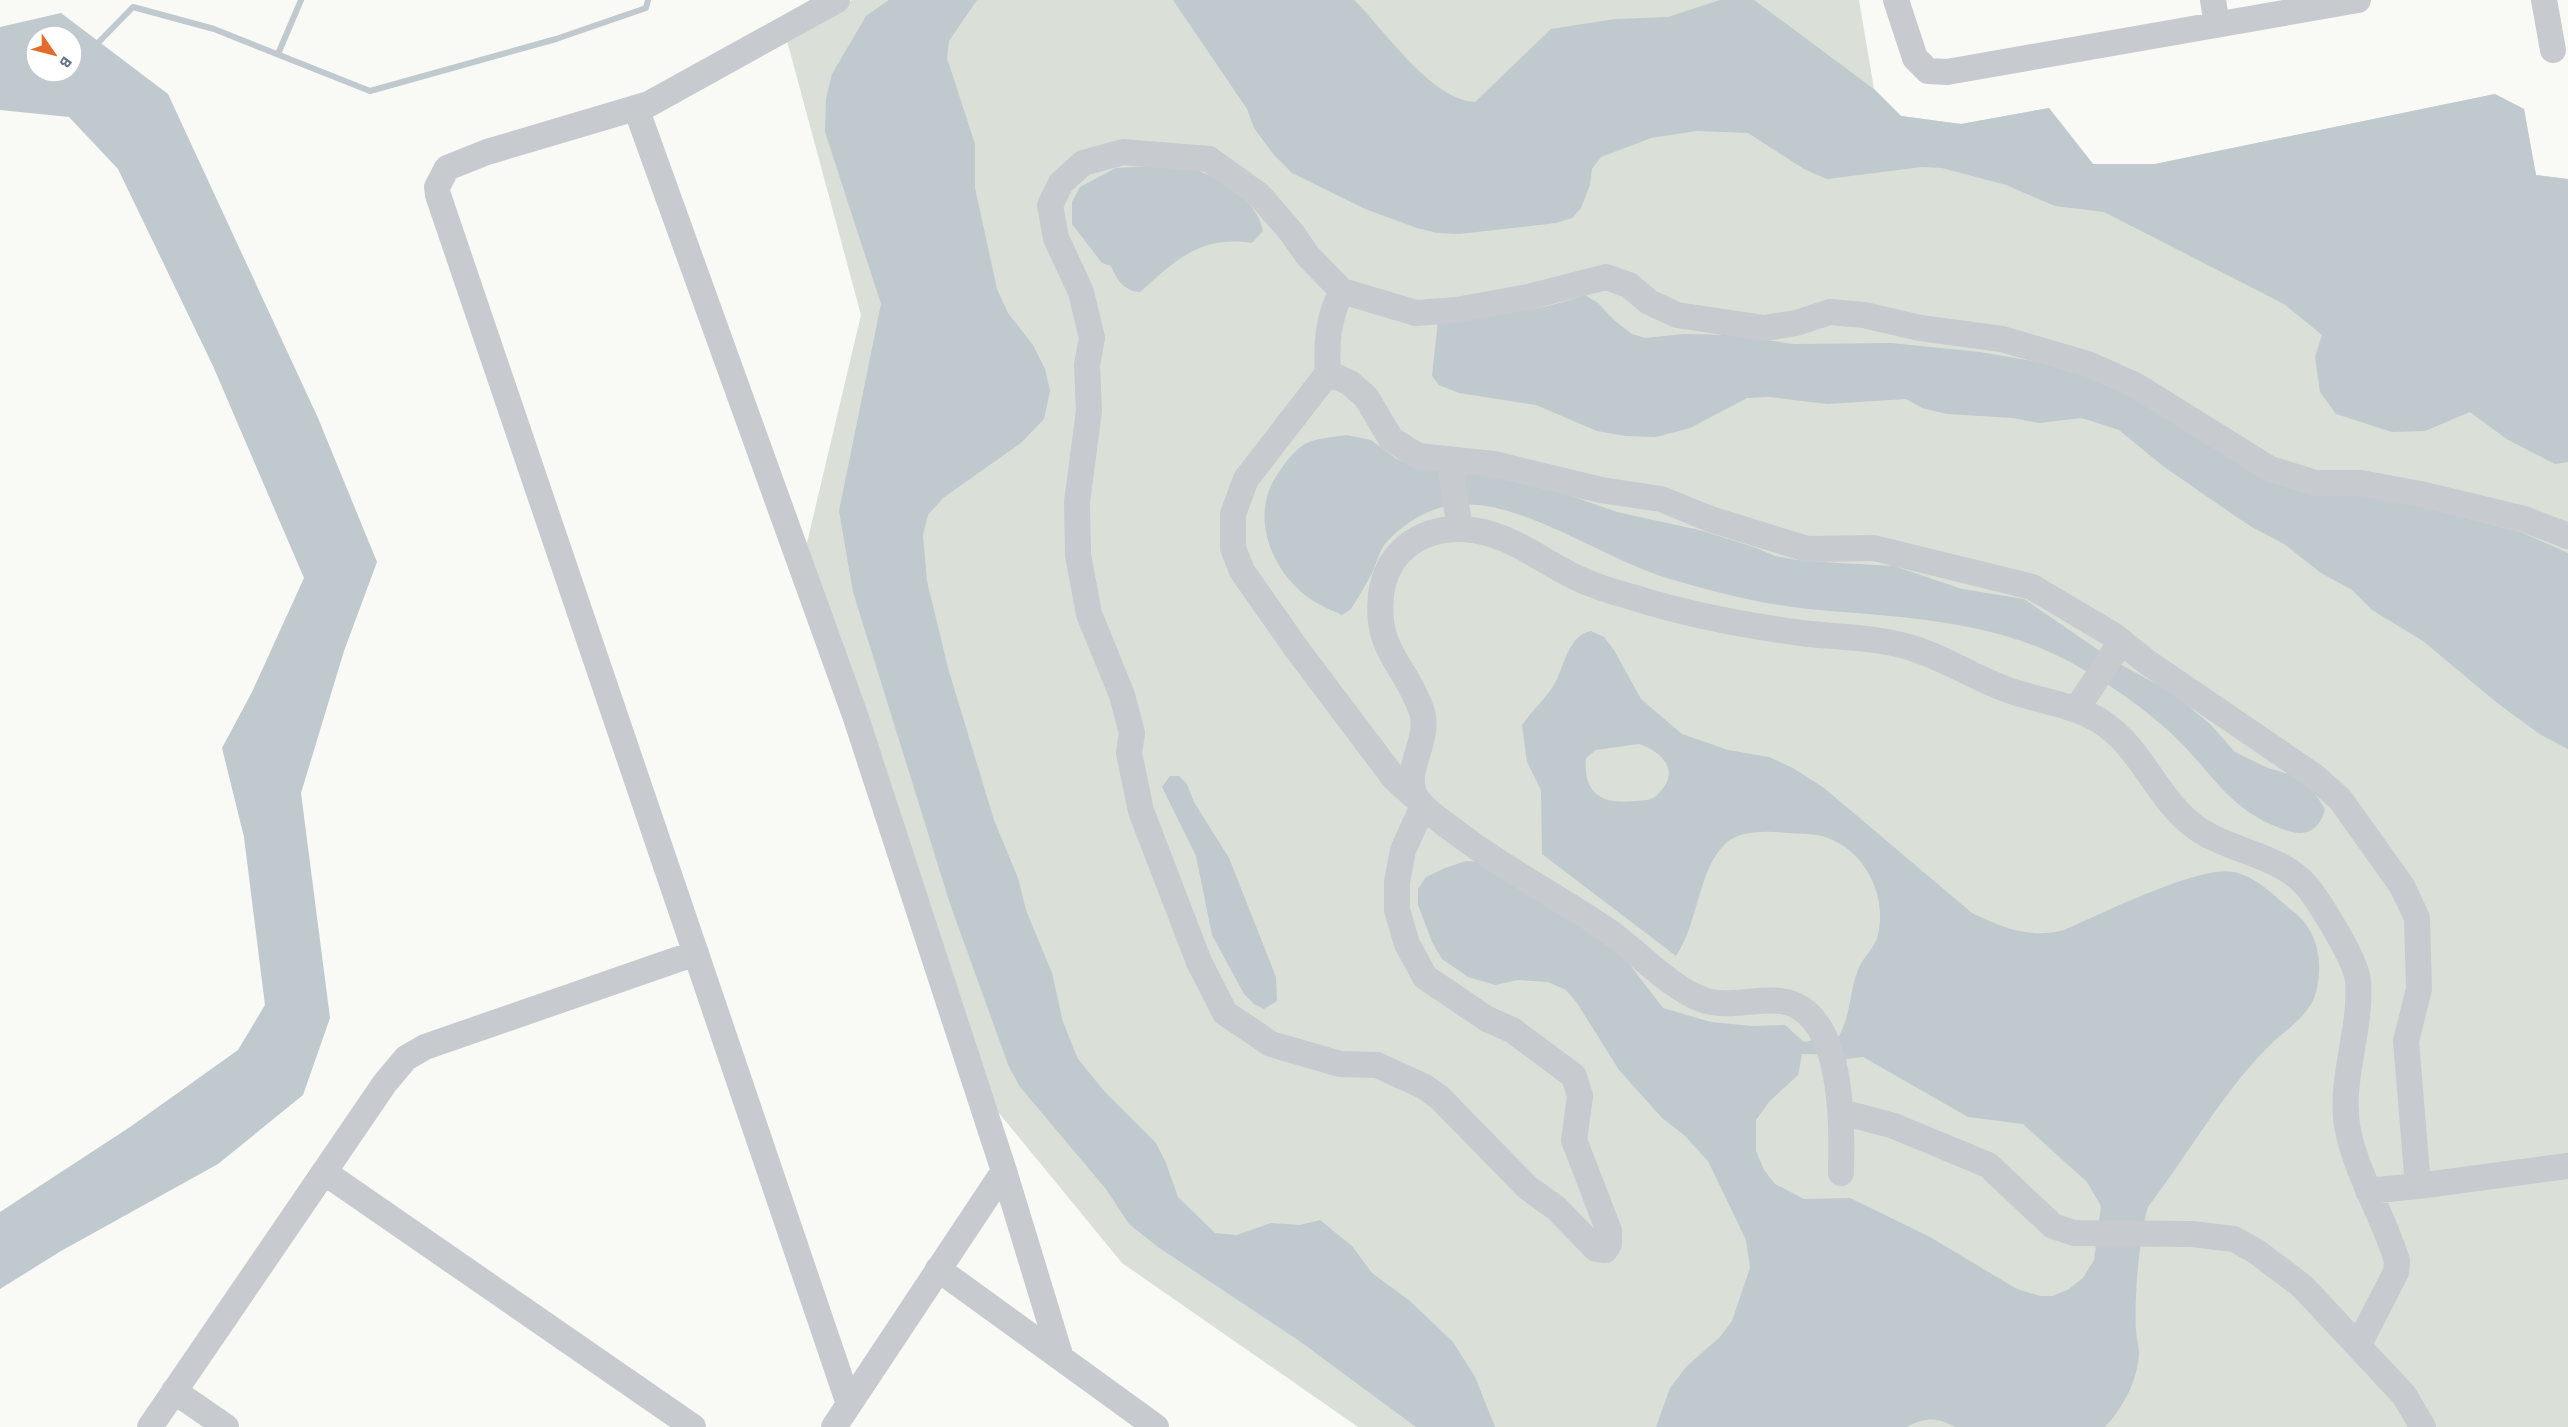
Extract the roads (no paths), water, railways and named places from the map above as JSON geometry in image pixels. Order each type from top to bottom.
[{"type":"street","points":[[837,0],[678,90],[636,108],[487,152],[447,168],[437,187],[849,1404]]},
{"type":"street","points":[[1896,0],[1914,58],[1928,71],[1947,72],[2215,12],[2358,0]]},
{"type":"street","points":[[2544,0],[2553,50]]},
{"type":"street","points":[[636,108],[855,715],[1004,1171],[1061,1358]]},
{"type":"street","points":[[2358,1346],[2392,1279],[2397,1261],[2368,1191],[2348,1129],[2347,1092],[2358,980],[2351,957],[2308,887],[2280,866],[2195,829],[2176,810],[2134,750],[2095,717],[2078,708],[2009,691],[1963,668],[1903,646],[1701,618],[1582,580],[1521,544],[1459,525],[1418,537],[1394,556],[1382,588],[1380,627],[1389,651],[1415,692],[1426,724],[1422,744],[1411,774],[1419,801],[1403,850],[1396,882],[1397,910],[1407,944],[1425,977],[1487,1019],[1512,1030],[1574,1076],[1580,1096],[1574,1140],[1609,1231],[1609,1244],[1605,1250],[1596,1249],[1556,1208],[1527,1187],[1439,1097],[1423,1086],[1377,1065],[1340,1064],[1271,1044],[1225,1013],[1198,962],[1141,811],[1130,753],[1132,733],[1122,695],[1089,614],[1078,555],[1077,502],[1089,411],[1087,365],[1092,338],[1081,292],[1056,238],[1050,205],[1061,183],[1083,163],[1123,152],[1209,159],[1259,195],[1292,233],[1308,256],[1342,291],[1416,313],[1457,310],[1528,297],[1606,277],[1629,285],[1649,302],[1677,315],[1764,328],[1796,323],[1830,312],[1864,315],[1920,328],[2002,339],[2088,364],[2135,385],[2270,469],[2315,483],[2361,483],[2420,494],[2524,519],[2568,536]]},
{"type":"street","points":[[1342,291],[1332,309],[1326,348],[1328,373],[1246,479],[1233,514],[1233,548],[1242,571],[1289,639],[1394,778],[1478,849],[1612,934],[1696,998],[1719,1004],[1751,1000],[1788,1002],[1806,1011],[1822,1029],[1833,1067],[1842,1112],[1841,1173]]},
{"type":"street","points":[[1328,373],[1350,383],[1366,397],[1391,440],[1418,456],[1450,462],[1494,464],[1601,490],[1661,499],[1710,519],[1807,549],[1874,548],[1918,561],[2032,587],[2314,776],[2340,799],[2402,886],[2417,918],[2419,989],[2406,1041],[2418,1186]]},
{"type":"street","points":[[1450,462],[1459,525]]},
{"type":"street","points":[[2078,708],[2120,644]]},
{"type":"street","points":[[150,1427],[385,1083],[406,1058],[425,1047],[696,953]]},
{"type":"street","points":[[1842,1112],[1894,1126],[1988,1164],[2053,1226],[2073,1233],[2192,1234],[2234,1239],[2257,1252],[2302,1286],[2404,1395],[2423,1427]]},
{"type":"street","points":[[2368,1191],[2568,1166]]},
{"type":"street","points":[[834,1427],[1004,1171]]},
{"type":"street","points":[[324,1172],[693,1427]]},
{"type":"street","points":[[938,1269],[1156,1427]]},
{"type":"street","points":[[174,1391],[226,1427]]},
{"type":"waterway","points":[[278,54],[301,0]]},
{"type":"waterway","points":[[93,48],[133,7],[214,29],[370,91],[556,39],[646,8],[648,0]]}]
